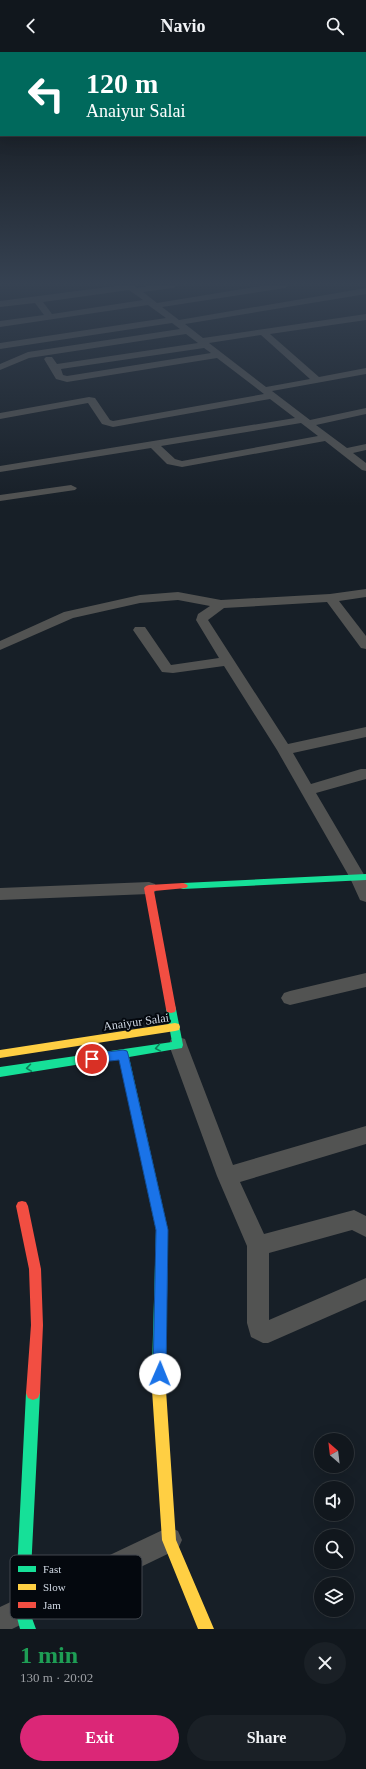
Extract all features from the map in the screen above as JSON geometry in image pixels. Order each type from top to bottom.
[{"type":"street","points":[[0,366],[13,363],[20,359]]},
{"type":"street","points":[[48,359],[55,367],[59,377],[66,379],[195,359]]},
{"type":"street","points":[[55,367],[107,359]]},
{"type":"street","points":[[223,359],[366,468]]},
{"type":"street","points":[[293,359],[317,380]]},
{"type":"street","points":[[0,416],[91,400],[106,422],[113,424],[268,393],[317,380],[366,371]]},
{"type":"street","points":[[0,469],[153,444],[305,422],[366,411]]},
{"type":"street","points":[[153,444],[171,462],[182,464],[326,438]]},
{"type":"street","points":[[345,452],[366,448]]},
{"type":"street","points":[[0,498],[71,488]]},
{"type":"street","points":[[0,646],[68,615],[140,599],[178,596],[221,604],[330,598],[366,593]]},
{"type":"street","points":[[330,598],[360,627],[366,645]]},
{"type":"street","points":[[221,604],[203,617],[202,620],[362,878],[366,896]]},
{"type":"street","points":[[140,630],[167,669],[228,661]]},
{"type":"street","points":[[284,750],[366,732]]},
{"type":"street","points":[[307,790],[361,774],[366,774]]},
{"type":"street","points":[[0,894],[362,878]]},
{"type":"street","points":[[149,888],[177,1036],[227,1176],[258,1246],[259,1329],[262,1332],[268,1332],[366,1289]]},
{"type":"street","points":[[290,998],[366,980]]},
{"type":"street","points":[[0,1072],[123,1054],[177,1036]]},
{"type":"street","name":"Anaiyur Salai","points":[[0,1054],[177,1036]]},
{"type":"street","points":[[123,1054],[162,1230],[159,1390],[169,1540],[206,1629]]},
{"type":"street","points":[[227,1176],[366,1135]]},
{"type":"street","points":[[21,1555],[37,1326],[35,1269],[22,1206]]},
{"type":"street","points":[[258,1246],[354,1220],[366,1227]]},
{"type":"street","points":[[140,1555],[169,1540]]},
{"type":"traffic: fast","points":[[183,886],[366,877]]},
{"type":"traffic: fast","points":[[0,1072],[178,1045],[171,1009]]},
{"type":"traffic: fast","points":[[123,1054],[162,1230],[159,1369]]},
{"type":"traffic: fast","points":[[25,1555],[33,1393]]},
{"type":"traffic: fast","points":[[25,1619],[28,1629]]},
{"type":"traffic: slow","points":[[0,1054],[175,1027]]},
{"type":"traffic: slow","points":[[159,1369],[159,1390],[169,1540],[206,1629]]},
{"type":"traffic: jam","points":[[171,1009],[149,888],[183,886]]},
{"type":"traffic: jam","points":[[22,1206],[35,1269],[37,1325],[33,1393]]},
{"type":"route","points":[[92,1059],[123,1054],[162,1230],[160,1374]]}]
